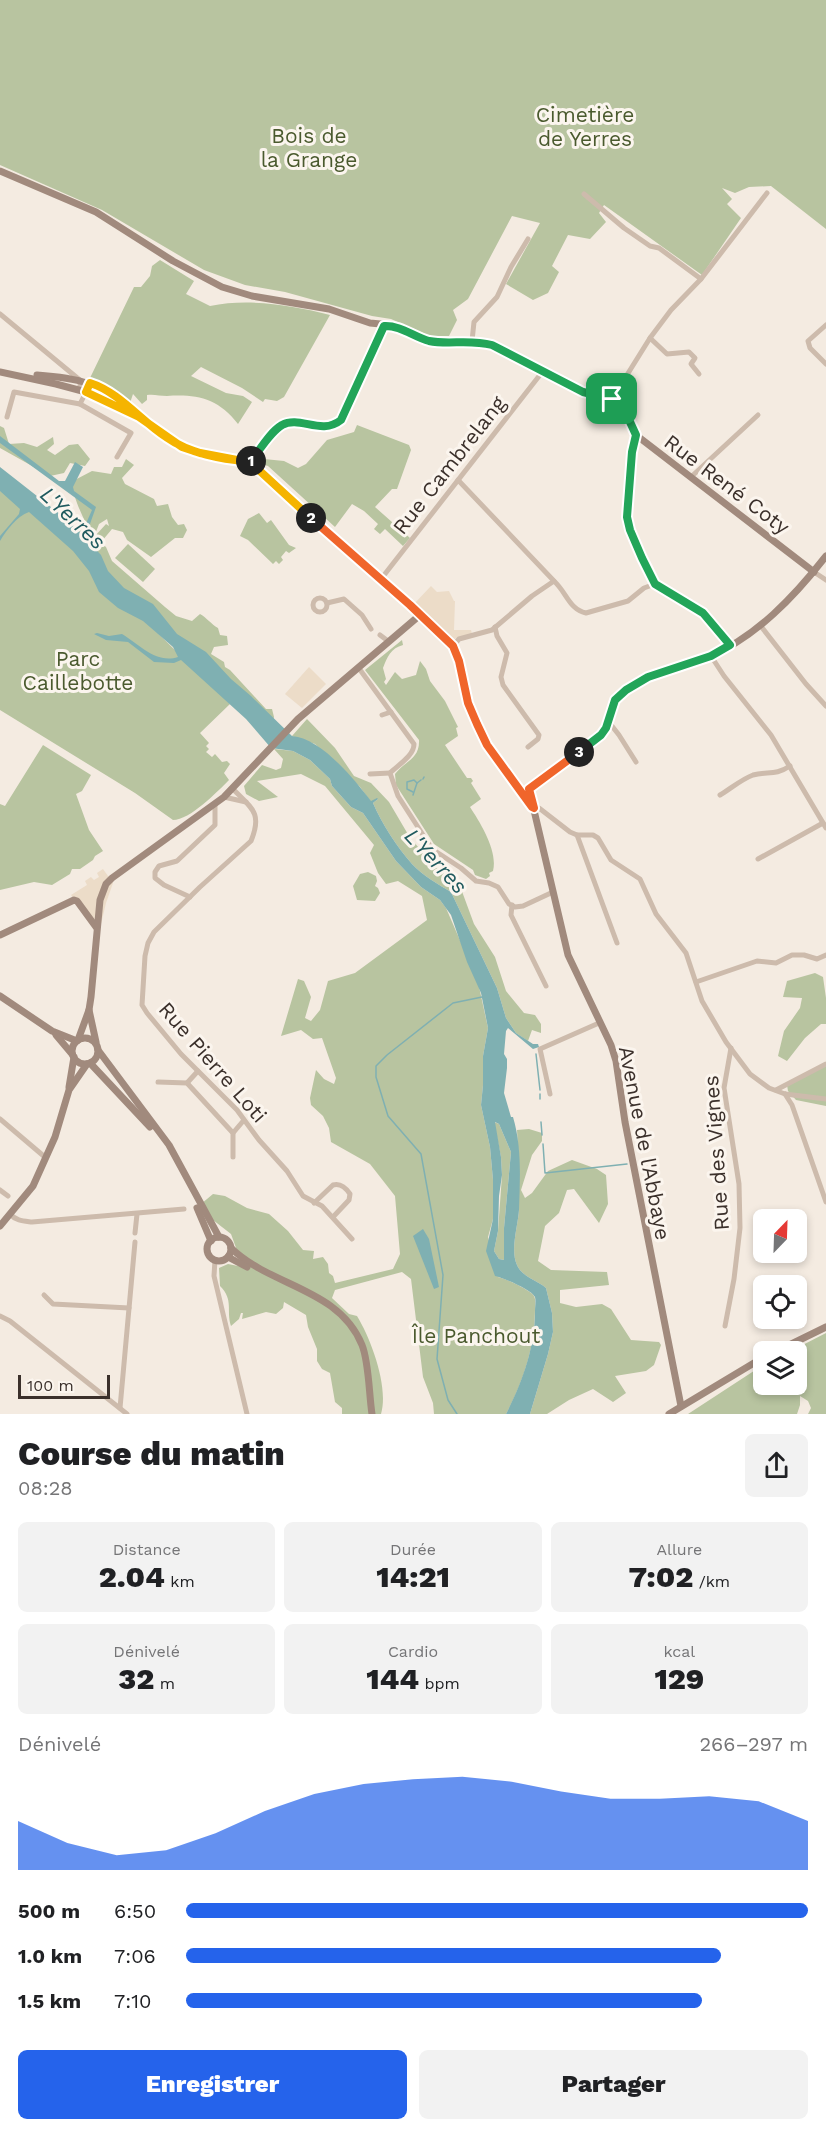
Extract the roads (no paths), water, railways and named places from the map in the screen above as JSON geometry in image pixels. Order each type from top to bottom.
[{"type":"street","points":[[0,171],[96,212],[173,261],[222,287],[252,296],[329,309],[370,323],[392,326],[428,340],[472,341],[501,349],[583,392],[612,399],[650,338],[671,310],[701,279],[767,193]]},
{"type":"street","points":[[584,194],[624,228],[650,246],[659,248],[701,279]]},
{"type":"street","points":[[472,341],[474,322],[497,297],[528,239]]},
{"type":"street","points":[[0,314],[81,381],[83,391],[80,404]]},
{"type":"street","points":[[826,325],[807,341],[810,348],[826,364]]},
{"type":"street","points":[[250,462],[284,424],[292,422],[325,427],[337,424],[341,420],[384,326]]},
{"type":"street","points":[[650,338],[667,354],[689,352],[694,358],[691,364],[699,374]]},
{"type":"street","name":"Rue Cambrelang","points":[[381,579],[543,371]]},
{"type":"street","points":[[0,372],[90,383],[108,392],[182,447],[200,453],[250,462],[420,615],[453,646],[459,661],[468,703],[487,745],[534,808],[539,808],[577,835],[617,943]]},
{"type":"street","points":[[15,374],[83,391],[139,417]]},
{"type":"street","points":[[83,391],[90,383]]},
{"type":"street","points":[[7,417],[14,392],[80,404],[131,433],[117,457]]},
{"type":"street","name":"Rue René Coty","points":[[612,399],[625,411],[636,435],[826,580]]},
{"type":"street","points":[[692,477],[758,415]]},
{"type":"street","points":[[636,435],[632,452],[627,517],[630,530],[655,584],[703,613],[730,645]]},
{"type":"street","points":[[458,480],[565,592],[573,607],[586,613],[628,601],[644,588],[655,584]]},
{"type":"street","points":[[520,790],[529,789],[601,735],[615,700],[626,690],[648,677],[711,656],[760,625],[784,605],[826,556]]},
{"type":"street","points":[[453,646],[459,639],[486,633],[554,581]]},
{"type":"street","points":[[327,603],[344,599],[362,615],[371,629]]},
{"type":"street","points":[[0,1226],[16,1203],[33,1186],[58,1126],[69,1090],[73,1047],[78,1041],[89,1010],[96,927],[100,900],[106,885],[112,878],[224,797],[289,729],[420,615]]},
{"type":"street","points":[[760,625],[806,684],[826,705]]},
{"type":"street","points":[[495,627],[497,636],[507,653],[501,677],[503,686],[538,735],[538,739],[528,747]]},
{"type":"street","points":[[380,635],[388,641]]},
{"type":"street","points":[[711,656],[723,676],[771,735],[825,826],[758,859]]},
{"type":"street","points":[[358,667],[414,744],[414,750],[390,772],[370,774]]},
{"type":"street","points":[[382,715],[392,712]]},
{"type":"street","points":[[608,721],[636,762]]},
{"type":"street","points":[[720,795],[753,775],[773,774],[790,766]]},
{"type":"street","points":[[390,772],[398,796],[432,849],[476,881],[498,887],[512,905],[511,915],[546,986]]},
{"type":"street","points":[[232,788],[246,802]]},
{"type":"street","name":"Avenue de l'Abbaye","points":[[529,789],[568,955],[616,1061],[625,1122],[682,1410]]},
{"type":"street","points":[[224,797],[246,802]]},
{"type":"street","name":"Rue Pierre Loti","points":[[246,802],[252,807],[257,820],[251,841],[160,926],[148,943],[142,1000],[147,1013],[244,1120],[287,1171],[303,1196],[322,1206],[352,1239]]},
{"type":"street","points":[[190,897],[164,885],[155,878],[155,872],[159,866],[177,861],[214,825],[215,804]]},
{"type":"street","points":[[577,835],[593,835],[598,838],[611,860],[640,879],[656,914],[686,953],[702,1001],[731,1048],[758,1081],[785,1094],[826,1099]]},
{"type":"street","points":[[512,905],[523,906],[552,892]]},
{"type":"street","points":[[0,935],[74,900],[96,927]]},
{"type":"street","points":[[696,982],[756,961],[776,963],[792,955],[804,955],[817,959],[826,955]]},
{"type":"street","points":[[0,996],[52,1031],[78,1041],[86,1038],[97,1047],[169,1145],[219,1237],[229,1242],[231,1248],[259,1269],[317,1296],[332,1305],[344,1317],[363,1347],[370,1414]]},
{"type":"street","points":[[69,1090],[88,1064],[96,1058],[97,1047],[89,1010]]},
{"type":"street","points":[[550,1094],[540,1049],[599,1023]]},
{"type":"street","points":[[52,1031],[79,1062],[88,1064],[166,1146],[209,1233],[211,1241],[208,1252],[216,1260],[222,1260],[228,1257],[231,1248]]},
{"type":"street","name":"Rue des Vignes","points":[[725,1326],[740,1228],[739,1184],[724,1088],[731,1048]]},
{"type":"street","points":[[776,1090],[826,1064]]},
{"type":"street","points":[[187,1083],[198,1071]]},
{"type":"street","points":[[158,1082],[187,1083],[233,1133]]},
{"type":"street","points":[[785,1094],[792,1105],[826,1203]]},
{"type":"street","points":[[0,1119],[46,1158]]},
{"type":"street","points":[[233,1157],[233,1133],[244,1120]]},
{"type":"street","points":[[314,1203],[333,1185],[343,1186],[350,1194],[349,1200],[333,1217]]},
{"type":"street","points":[[0,1190],[8,1196]]},
{"type":"street","points":[[10,1214],[13,1218],[32,1222],[184,1209]]},
{"type":"street","points":[[135,1233],[137,1214]]},
{"type":"street","points":[[211,1241],[219,1237]]},
{"type":"street","points":[[120,1408],[135,1242]]},
{"type":"street","points":[[228,1257],[315,1299],[340,1319],[360,1348],[370,1414]]},
{"type":"street","points":[[216,1260],[214,1276],[248,1414]]},
{"type":"street","points":[[44,1295],[53,1304],[129,1308]]},
{"type":"street","points":[[0,1316],[10,1321],[128,1414]]},
{"type":"street","points":[[797,1341],[826,1327]]},
{"type":"street","points":[[669,1414],[682,1410],[753,1364]]},
{"type":"water","points":[[0,436],[59,481],[65,481],[75,462],[83,467],[73,487],[74,491],[96,507],[85,538],[101,555],[108,571],[124,588],[153,604],[177,634],[206,652],[231,679],[292,736],[303,738],[325,752],[346,771],[371,801],[378,799],[373,803],[390,835],[406,857],[431,880],[451,892],[497,988],[506,1018],[516,1033],[533,1044],[538,1044],[539,1047],[533,1049],[508,1028],[506,1031],[504,1054],[507,1059],[507,1068],[504,1093],[516,1128],[520,1163],[515,1259],[522,1273],[546,1288],[552,1313],[553,1332],[530,1414],[506,1414],[530,1351],[535,1297],[523,1288],[495,1276],[486,1251],[493,1219],[490,1147],[481,1105],[483,1056],[488,1028],[481,993],[467,962],[451,915],[440,900],[421,887],[396,861],[363,813],[351,807],[332,786],[330,779],[310,760],[293,751],[271,748],[246,719],[181,660],[174,663],[154,662],[128,642],[106,640],[94,634],[109,636],[122,634],[155,656],[178,657],[173,647],[143,621],[118,608],[99,592],[89,571],[73,551],[29,512],[16,520],[0,541],[0,536],[19,514],[20,509],[0,491],[0,467],[80,532],[92,510],[0,443]],"holes":[[[495,1122],[499,1124],[511,1152],[504,1228],[504,1260],[499,1259],[494,1251],[498,1231],[502,1175]]]},
{"type":"water","points":[[423,1229],[429,1239],[439,1287],[434,1289],[413,1236]]},
{"type":"waterway","points":[[413,792],[407,789],[407,782],[414,780],[417,783]]},
{"type":"waterway","points":[[413,795],[417,783],[421,780]]},
{"type":"waterway","points":[[457,1414],[448,1400],[437,1359],[443,1275],[421,1154],[388,1116],[376,1077],[376,1066],[453,1003],[482,997]]},
{"type":"waterway","points":[[536,1054],[540,1090]]},
{"type":"waterway","points":[[540,1094],[540,1099]]},
{"type":"waterway","points":[[541,1122],[542,1135]]},
{"type":"waterway","points":[[543,1144],[545,1173],[627,1164]]},
{"type":"park label","name":"Cimetière de Yerres","points":[[585,126]]},
{"type":"park label","name":"Bois de la Grange","points":[[309,147]]},
{"type":"park label","name":"Parc Caillebotte","points":[[78,670]]},
{"type":"park label","name":"Île Panchout","points":[[476,1335]]},
{"type":"water label","name":"L'Yerres","points":[[73,518]]},
{"type":"water label","name":"L'Yerres","points":[[436,861]]}]
